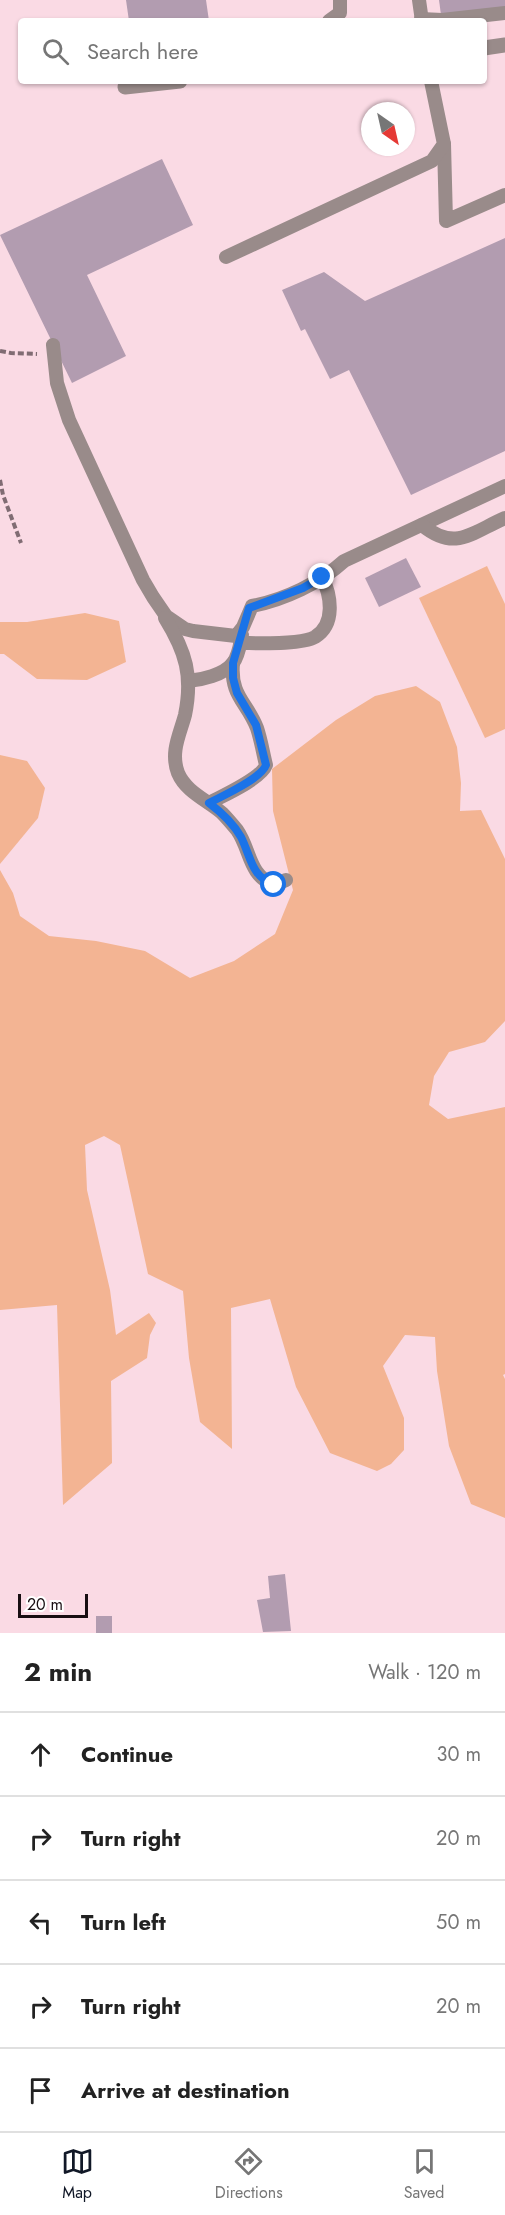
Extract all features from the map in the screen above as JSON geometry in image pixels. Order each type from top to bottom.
[{"type":"street","points":[[487,48],[505,45]]},
{"type":"street","points":[[125,87],[152,84]]},
{"type":"lane","points":[[334,18],[340,13],[340,0]]},
{"type":"lane","points":[[419,0],[422,18]]},
{"type":"lane","points":[[460,18],[505,13]]},
{"type":"lane","points":[[432,84],[444,144],[446,221],[505,195]]},
{"type":"lane","points":[[226,257],[432,161],[444,144]]},
{"type":"lane","points":[[53,345],[57,383],[69,420],[143,580],[184,654],[188,681],[186,706],[175,751],[176,766],[182,780],[222,813],[237,831],[252,866],[261,878],[274,885],[286,880]]},
{"type":"lane","points":[[160,609],[177,624],[193,632],[232,637],[240,633],[252,606],[276,599],[322,577],[344,561],[505,486]]},
{"type":"lane","points":[[422,525],[444,539],[456,539],[505,518]]},
{"type":"lane","points":[[240,643],[301,641],[316,636],[328,621],[330,612],[329,595],[322,577]]},
{"type":"lane","points":[[209,803],[261,772],[266,765],[256,725],[237,693],[233,678],[233,663],[243,627]]},
{"type":"lane","points":[[188,681],[202,679],[233,663]]},
{"type":"path","points":[[0,351],[39,354],[53,345]]},
{"type":"path","points":[[0,480],[3,495],[21,543]]},
{"type":"shaded area","points":[[487,566],[505,604],[505,729],[485,738],[419,598]]},
{"type":"shaded area","points":[[85,613],[119,621],[126,662],[87,680],[37,679],[4,654],[0,654],[0,622],[27,622]]},
{"type":"shaded area","points":[[416,686],[440,702],[457,747],[461,783],[460,811],[481,810],[505,859],[505,1021],[485,1042],[449,1052],[434,1076],[429,1105],[448,1119],[505,1107],[505,1374],[503,1375],[505,1379],[505,1518],[471,1504],[449,1446],[437,1371],[435,1337],[405,1335],[383,1366],[404,1418],[404,1450],[391,1464],[377,1471],[330,1453],[296,1387],[270,1299],[231,1308],[232,1449],[200,1422],[189,1358],[183,1291],[148,1274],[120,1145],[104,1136],[85,1145],[87,1190],[110,1290],[116,1335],[149,1313],[156,1323],[150,1335],[147,1358],[111,1381],[112,1463],[63,1505],[57,1305],[0,1310],[0,870],[13,893],[20,916],[49,936],[96,941],[145,951],[190,978],[234,961],[275,934],[293,890],[273,811],[272,769],[336,720],[375,696]]},
{"type":"shaded area","points":[[0,755],[27,761],[45,788],[38,818],[0,864]]},
{"type":"building","points":[[126,0],[206,0],[209,18],[129,18]]},
{"type":"building","points":[[439,0],[505,0],[505,7],[441,15]]},
{"type":"building","points":[[162,159],[193,225],[87,275],[126,356],[72,383],[0,235]]},
{"type":"building","points":[[505,238],[505,451],[411,495],[349,370],[330,379],[305,329],[301,331],[282,290],[324,272],[365,301]]},
{"type":"building","points":[[406,558],[421,587],[379,607],[365,578]]},
{"type":"building","points":[[285,1574],[291,1631],[263,1632],[257,1600],[270,1598],[268,1576]]},
{"type":"building","points":[[96,1616],[112,1616],[112,1633],[96,1633]]},
{"type":"route","points":[[274,885],[261,878],[255,871],[237,831],[222,813],[209,803],[249,780],[265,769],[266,765],[256,725],[237,693],[233,678],[233,663],[240,646],[249,608],[303,588],[322,577]]}]
